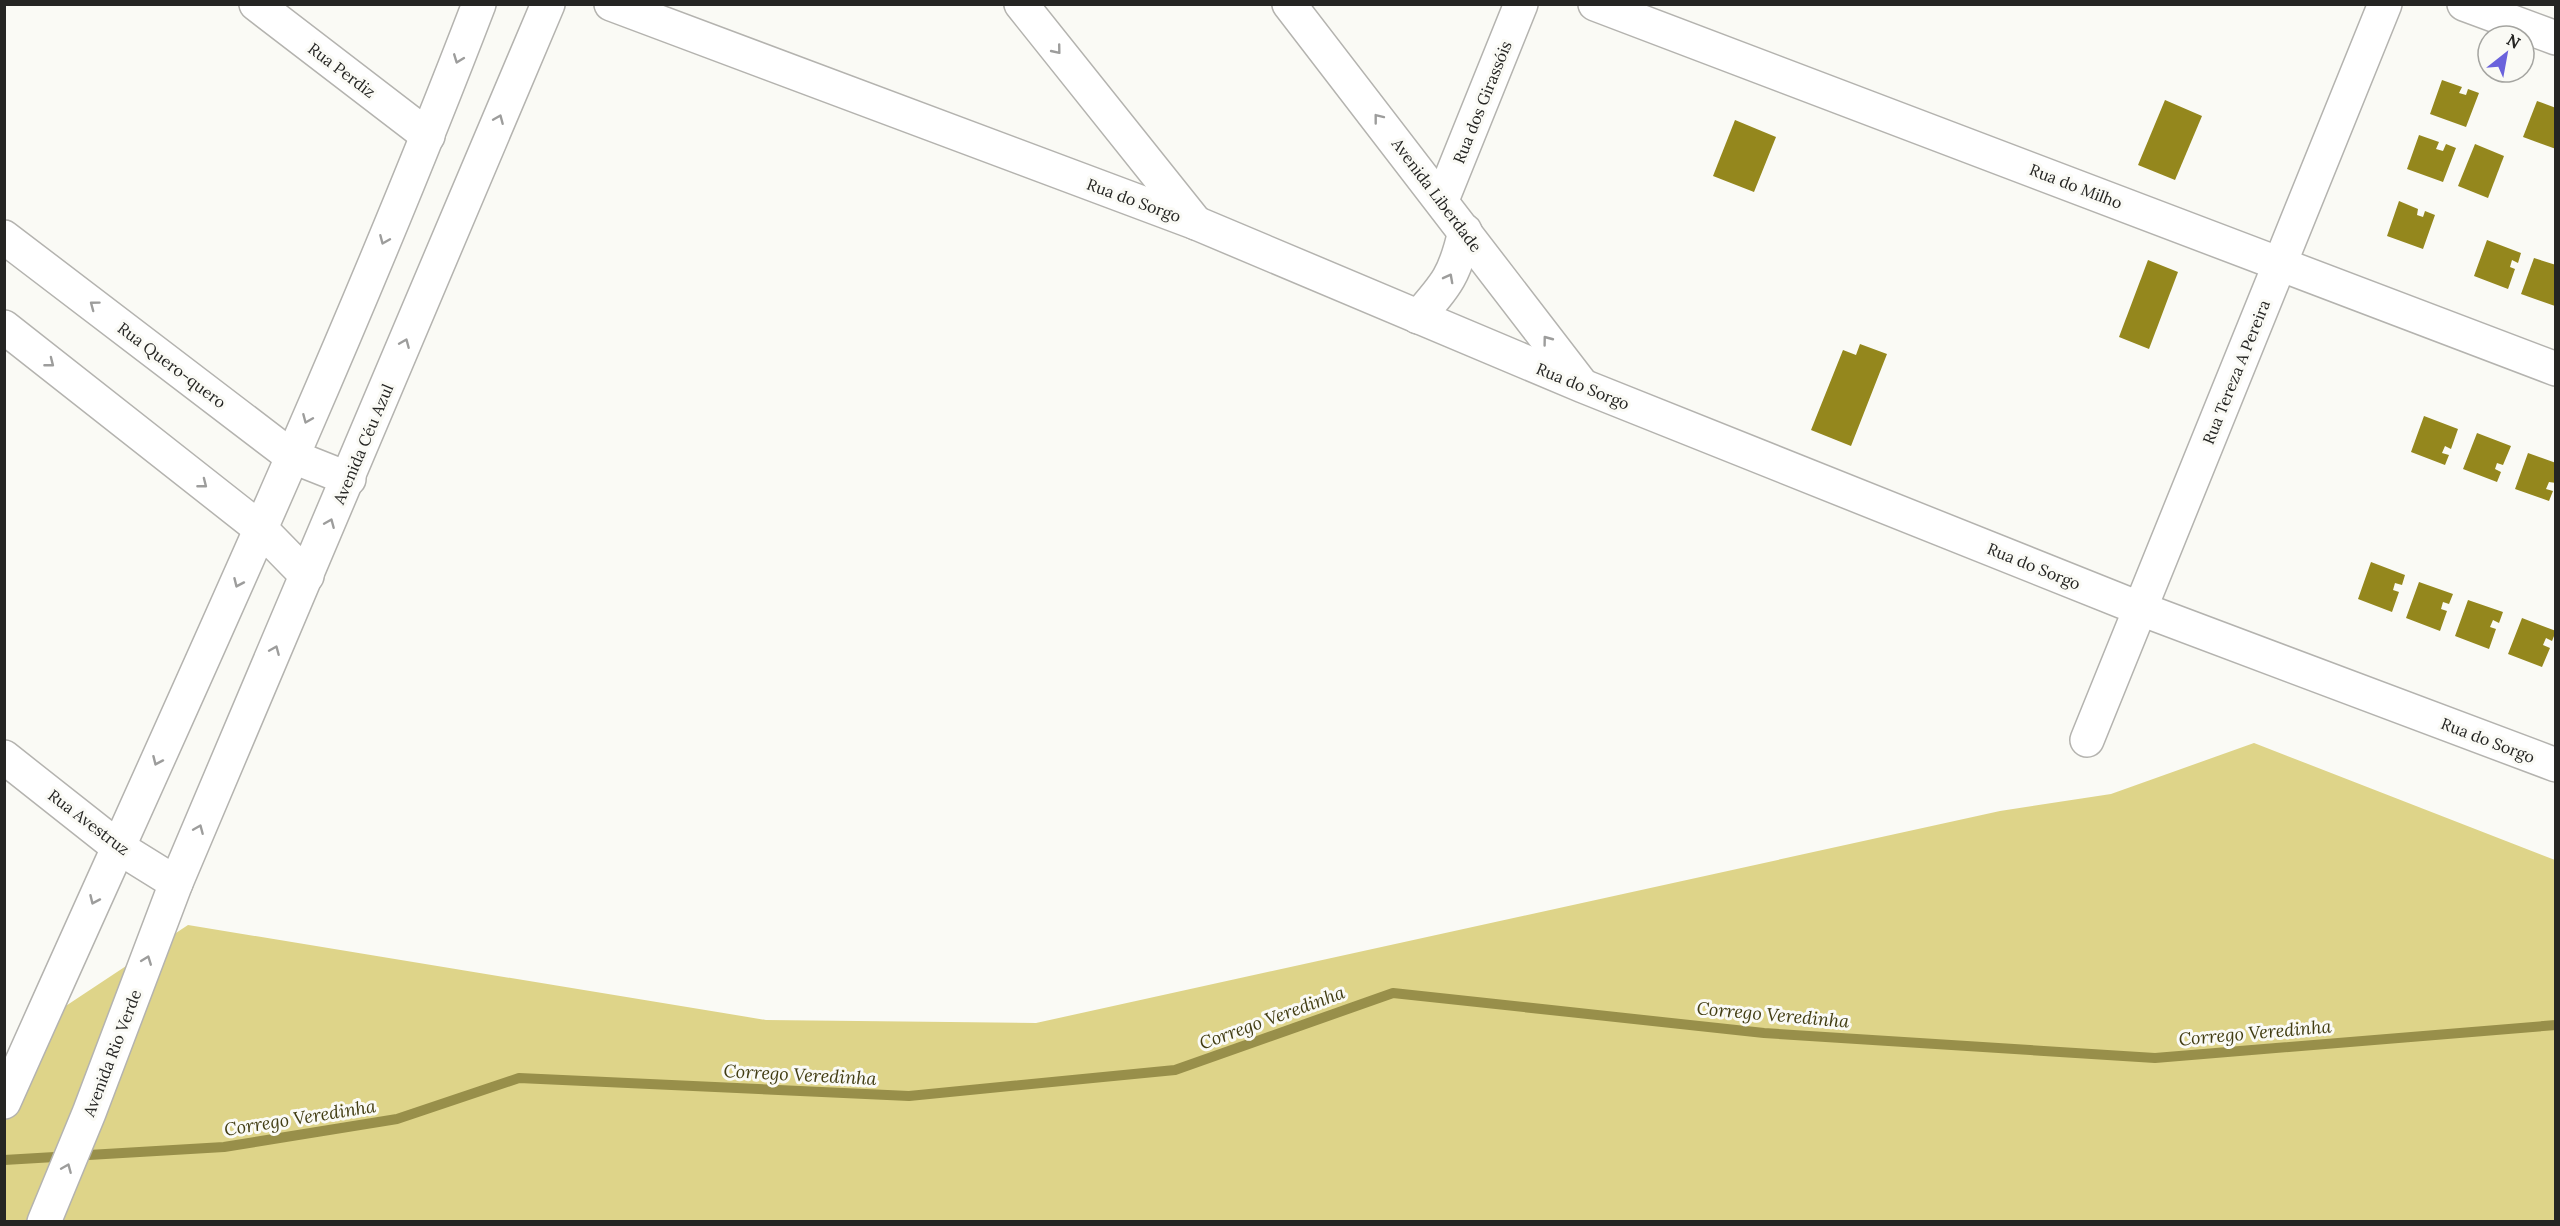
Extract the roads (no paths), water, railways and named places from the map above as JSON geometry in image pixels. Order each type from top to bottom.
[{"type":"street","name":"Rua Perdiz","points":[[256,4],[428,136]]},
{"type":"street","points":[[8,1094],[262,530],[291,456],[428,136],[479,4]]},
{"type":"street","name":"Avenida Céu Azul","points":[[176,883],[349,479],[548,4]]},
{"type":"street","name":"Rua do Sorgo","points":[[611,4],[1196,223],[1583,386],[2141,609],[2556,765]]},
{"type":"street","points":[[1020,4],[1196,223]]},
{"type":"street","name":"Avenida Liberdade","points":[[1289,4],[1583,386]]},
{"type":"street","name":"Rua dos Girassóis","points":[[1442,200],[1521,4]]},
{"type":"street","name":"Rua do Milho","points":[[1595,4],[2556,369]]},
{"type":"street","name":"Rua Tereza A Pereira","points":[[2087,740],[2385,4]]},
{"type":"street","points":[[2464,4],[2556,38]]},
{"type":"street","points":[[1418,317],[1448,283],[1459,257],[1465,231]]},
{"type":"street","name":"Rua Quero-quero","points":[[4,237],[291,456],[349,479]]},
{"type":"street","points":[[4,327],[262,530],[307,576]]},
{"type":"street","name":"Rua Avestruz","points":[[4,757],[118,847],[176,883]]},
{"type":"street","name":"Avenida Rio Verde","points":[[44,1221],[89,1113],[176,883]]},
{"type":"waterway","name":"Corrego Veredinha","points":[[4,1160],[224,1147],[397,1119],[519,1078],[909,1096],[1175,1070],[1393,993],[1764,1033],[2155,1058],[2556,1025]]}]
